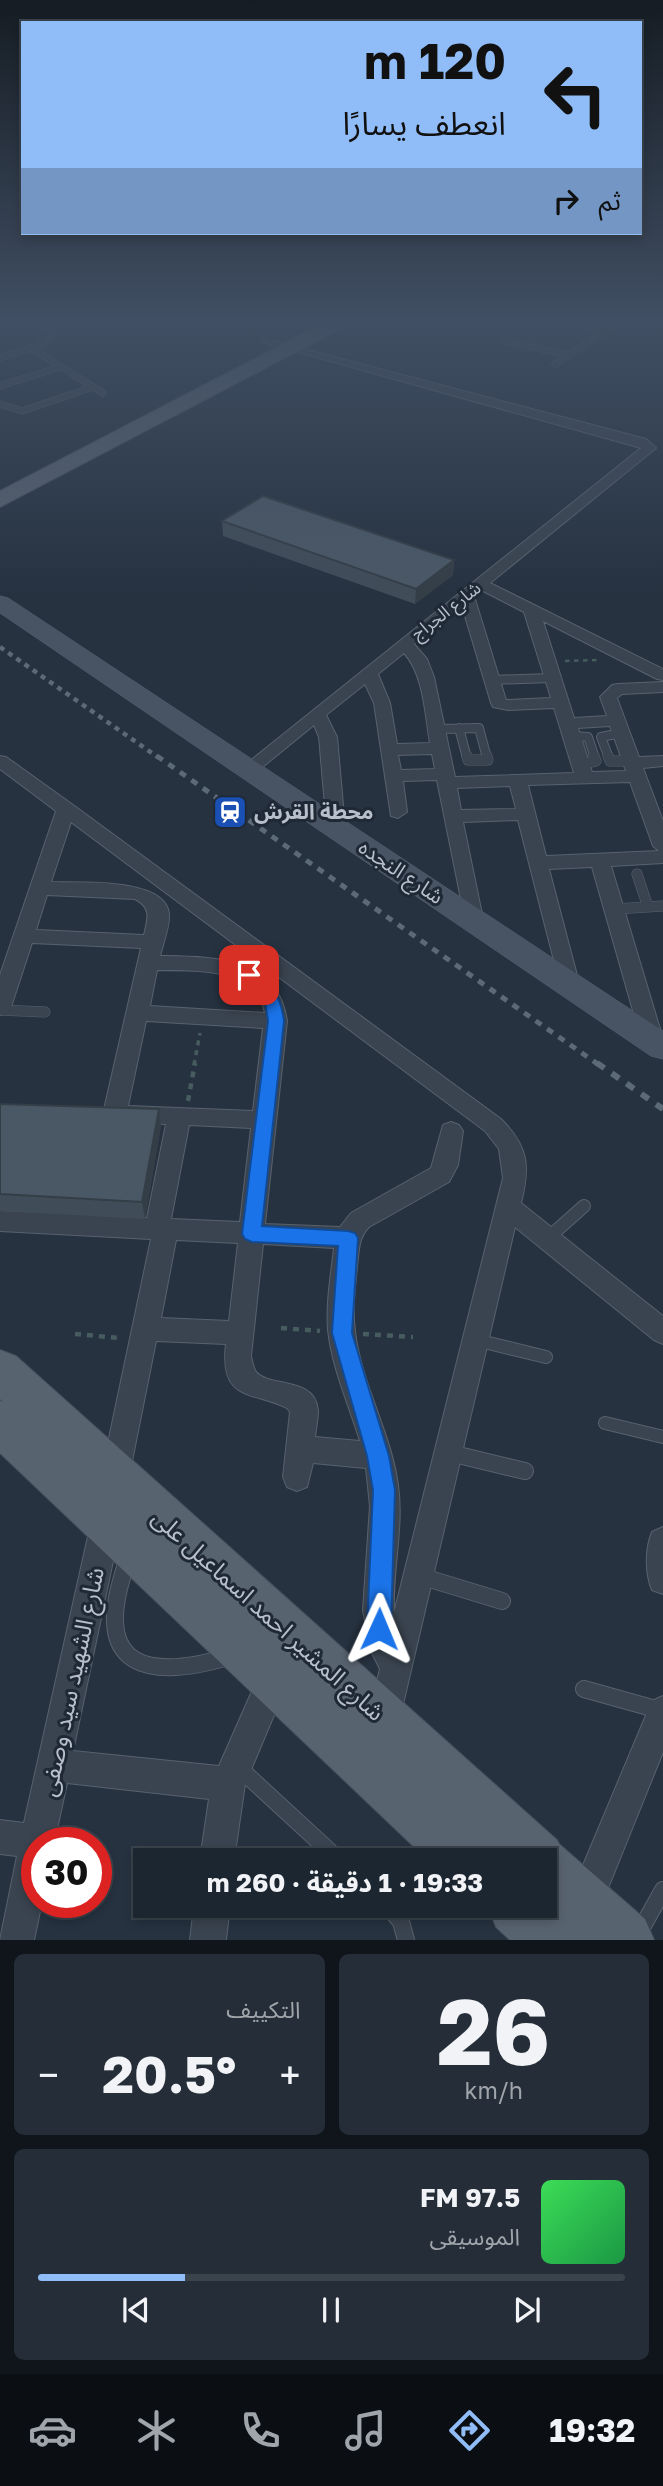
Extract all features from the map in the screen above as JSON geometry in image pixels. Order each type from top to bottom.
[{"type":"main road","points":[[0,477],[135,413]]},
{"type":"main road","points":[[0,500],[156,413]]},
{"type":"main road","name":"شارع المشير احمد اسماعيل على","points":[[0,1370],[118,1514],[260,1664],[371,1739],[521,1848]]},
{"type":"main road","name":"شارع المشير احمد اسماعيل على","points":[[0,1422],[118,1514],[371,1739],[459,1848]]},
{"type":"main road","points":[[557,1911],[577,1913]]},
{"type":"street","name":"شارع الجراج","points":[[249,769],[643,453],[506,413]]},
{"type":"street","points":[[481,584],[663,675]]},
{"type":"street","points":[[466,595],[497,700],[502,705],[560,703]]},
{"type":"street","name":"شارع النجده","points":[[0,603],[658,1043]]},
{"type":"street","points":[[531,609],[582,771]]},
{"type":"street","points":[[405,644],[423,668],[455,816],[473,919]]},
{"type":"street","points":[[369,673],[380,695],[398,812]]},
{"type":"street","points":[[663,687],[618,689],[609,693],[609,700],[663,846]]},
{"type":"street","points":[[317,714],[328,737],[336,828]]},
{"type":"street","points":[[568,730],[619,727]]},
{"type":"street","points":[[389,750],[441,748]]},
{"type":"street","points":[[0,761],[493,1125],[509,1144],[514,1155],[515,1178],[449,1452],[396,1667],[371,1739]]},
{"type":"street","points":[[393,776],[518,781],[663,761]]},
{"type":"street","points":[[518,781],[568,983]]},
{"type":"street","points":[[0,1009],[4,982],[24,936],[66,809]]},
{"type":"street","points":[[455,816],[526,814]]},
{"type":"street","points":[[539,863],[663,857]]},
{"type":"street","points":[[600,860],[658,1043]]},
{"type":"street","points":[[40,888],[127,891],[146,896],[153,901],[159,914],[115,1114]]},
{"type":"street","points":[[24,936],[150,953],[237,970],[259,982],[273,1000],[276,1021],[238,1365],[246,1380],[262,1390],[291,1395],[301,1402],[305,1413],[297,1477]]},
{"type":"street","points":[[137,1013],[276,1021]]},
{"type":"street","points":[[89,1112],[265,1120]]},
{"type":"street","name":"شارع الشهيد سيد وصفى","points":[[40,1827],[54,1765],[100,1623],[144,1334],[182,1116]]},
{"type":"street","points":[[396,1667],[384,1649],[379,1629],[385,1507],[378,1456],[342,1333],[348,1238],[352,1228],[360,1220],[440,1175],[446,1165],[450,1131]]},
{"type":"street","points":[[508,1207],[663,1332]]},
{"type":"street","points":[[0,1220],[348,1238]]},
{"type":"street","points":[[144,1334],[240,1334]]},
{"type":"street","points":[[300,1449],[378,1456]]},
{"type":"street","points":[[663,1542],[663,1579]]},
{"type":"street","points":[[219,1848],[232,1774],[260,1664]]},
{"type":"street","points":[[577,1913],[663,1711]]},
{"type":"street","points":[[54,1765],[232,1774]]},
{"type":"street","points":[[0,1837],[21,1840]]},
{"type":"street","name":"شارع الشهيد سيد وصفى","points":[[16,1940],[21,1917]]},
{"type":"street","points":[[208,1940],[211,1918]]},
{"type":"lane","points":[[491,680],[520,679],[548,669]]},
{"type":"lane","points":[[520,679],[524,692]]},
{"type":"lane","points":[[437,729],[459,728]]},
{"type":"lane","points":[[637,874],[648,907]]},
{"type":"lane","points":[[615,909],[663,906]]},
{"type":"lane","points":[[0,1009],[44,1012]]},
{"type":"lane","points":[[547,1238],[584,1206]]},
{"type":"lane","points":[[476,1340],[546,1357]]},
{"type":"lane","points":[[605,1423],[663,1437]]},
{"type":"lane","points":[[449,1452],[526,1471]]},
{"type":"lane","points":[[418,1576],[502,1601]]},
{"type":"lane","points":[[100,1623],[133,1661],[153,1667],[260,1664]]},
{"type":"lane","points":[[584,1689],[663,1711]]},
{"type":"lane","points":[[232,1774],[324,1848]]},
{"type":"lane","points":[[635,1940],[663,1890]]},
{"type":"lane","points":[[398,1918],[406,1940]]},
{"type":"path","points":[[548,669],[633,660]]},
{"type":"path","points":[[182,1116],[202,1017]]},
{"type":"path","points":[[75,1334],[144,1334]]},
{"type":"building","points":[[263,496],[454,560],[416,589],[222,521]]},
{"type":"building","points":[[0,1104],[159,1109],[142,1202],[0,1194]]},
{"type":"railway","points":[[0,647],[159,758]]},
{"type":"railway","points":[[157,756],[599,1065]]},
{"type":"railway","points":[[597,1063],[663,1109]]},
{"type":"place","name":"محطة القرش","points":[[230,812]]},
{"type":"route","points":[[249,975],[267,990],[276,1010],[252,1234],[348,1238],[341,1321],[343,1343],[378,1456],[384,1490],[379,1629]]}]
